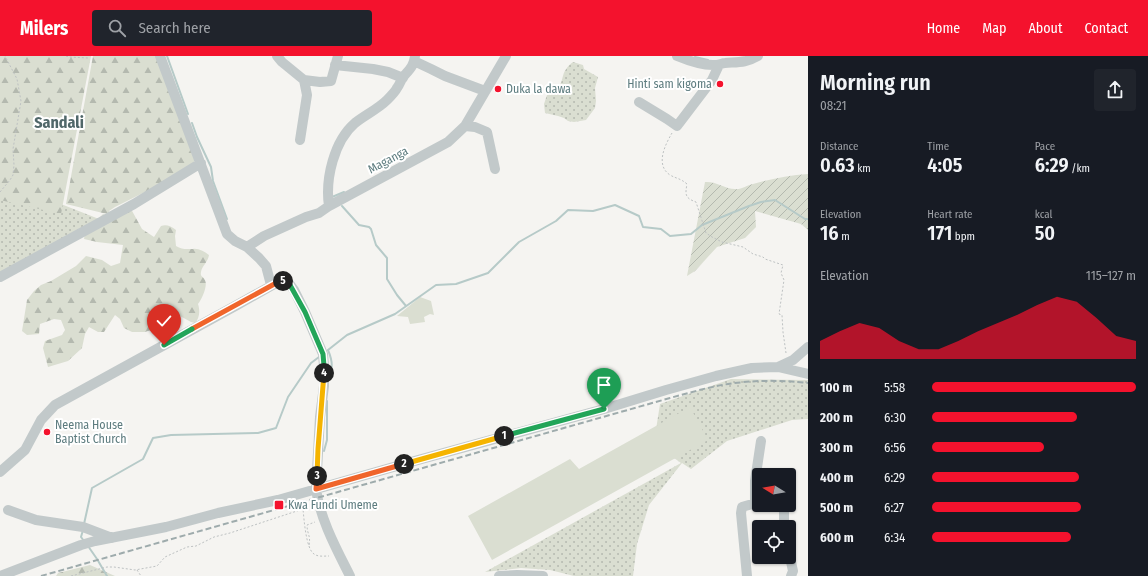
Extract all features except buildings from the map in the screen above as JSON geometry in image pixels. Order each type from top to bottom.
[{"type":"street","points":[[160,56],[201,163],[226,234],[235,241],[247,247],[259,258],[266,266],[271,285]]},
{"type":"street","points":[[277,56],[304,80],[320,82],[331,81],[336,60],[388,72],[402,78]]},
{"type":"street","name":"Maganga","points":[[247,247],[264,236],[306,217],[319,213],[329,206],[448,142],[465,126],[506,56]]},
{"type":"street","points":[[677,56],[691,62],[711,65],[722,62],[743,62],[758,56]]},
{"type":"street","points":[[329,206],[327,192],[328,182],[331,167],[340,142],[346,132],[386,101],[397,89],[402,78],[413,66],[414,59],[445,76],[485,91]]},
{"type":"street","points":[[639,102],[677,126],[712,80],[722,62]]},
{"type":"street","points":[[300,140],[307,95],[304,80]]},
{"type":"street","points":[[465,126],[475,126],[487,132],[495,169]]},
{"type":"street","points":[[0,277],[134,204],[201,163]]},
{"type":"street","points":[[0,472],[24,450],[41,420],[55,404],[271,285],[282,281],[288,282],[305,312],[323,354],[324,386],[319,424],[316,489],[324,518],[338,554],[350,576]]},
{"type":"street","points":[[778,367],[793,360],[808,347]]},
{"type":"street","points":[[0,576],[95,541],[166,527],[218,512],[278,500],[597,411],[716,376],[752,368],[778,367],[808,374]]},
{"type":"street","points":[[757,468],[761,441]]},
{"type":"street","points":[[747,576],[742,507],[752,504]]},
{"type":"street","points":[[8,510],[36,520],[84,527],[112,538]]},
{"type":"street","points":[[791,564],[793,571],[791,576]]},
{"type":"street","points":[[498,576],[543,576]]},
{"type":"path","points":[[0,192],[13,175],[13,149],[22,101],[17,79],[5,56]]},
{"type":"path","points":[[66,56],[88,58]]},
{"type":"path","points":[[677,126],[663,151],[662,164],[664,170],[687,184],[686,196],[689,200],[696,202],[706,233],[712,238],[743,248],[769,261],[783,265],[781,273],[784,280],[779,314],[783,317],[783,332],[788,362]]},
{"type":"path","points":[[71,576],[107,567],[137,570],[156,566],[165,556],[187,547],[196,546],[214,537],[303,509],[309,546],[312,553],[318,556],[338,554]]},
{"type":"path","points":[[309,546],[310,538],[307,525],[324,518]]},
{"type":"path","points":[[137,570],[141,576]]},
{"type":"green space","points":[[0,56],[91,56],[61,214],[0,200]]},
{"type":"green space","points":[[93,56],[156,56],[194,158],[195,167],[115,207],[109,211],[111,215],[66,204]]},
{"type":"green space","points":[[573,62],[583,65],[584,69],[598,77],[595,88],[595,108],[586,120],[574,122],[545,113],[544,104],[549,89],[558,89],[564,72]]},
{"type":"green space","points":[[808,174],[808,230],[801,224],[755,211],[756,227],[745,238],[717,247],[695,271],[687,276],[705,182],[731,189],[737,189],[773,179]]},
{"type":"green space","points":[[0,180],[99,219],[0,273]]},
{"type":"green space","points":[[131,209],[142,229],[154,237],[161,226],[165,225],[172,227],[176,230],[176,246],[182,249],[199,250],[209,255],[201,272],[201,276],[205,280],[206,285],[203,296],[198,304],[198,319],[195,323],[180,316],[169,324],[145,332],[132,332],[124,328],[120,319],[115,315],[104,332],[98,332],[89,327],[85,334],[82,348],[68,361],[48,367],[43,348],[45,341],[62,335],[65,330],[61,320],[54,319],[40,324],[39,334],[27,335],[22,331],[27,300],[41,285],[51,281],[76,266],[86,256],[102,260],[111,266],[120,263],[123,245],[84,239],[85,233],[103,214],[114,219]]},
{"type":"green space","points":[[420,297],[431,301],[434,315],[430,314],[424,317],[425,322],[410,324],[408,317],[397,316]]},
{"type":"green space","points":[[731,379],[808,380],[808,419],[792,420],[727,441],[691,469],[682,463],[649,505],[637,544],[633,576],[574,576],[550,570],[521,568],[485,572],[681,463],[674,458],[650,468],[660,404]]},
{"type":"green space","points":[[690,407],[708,440],[492,560],[468,516],[570,459],[579,469]]},
{"type":"green space","points":[[90,565],[115,576],[56,576],[58,573]]},
{"type":"waterway","points":[[167,56],[188,114]]},
{"type":"waterway","points":[[695,57],[708,60]]},
{"type":"waterway","points":[[192,123],[211,167],[213,181],[227,219]]},
{"type":"waterway","points":[[332,197],[344,192]]},
{"type":"waterway","points":[[328,380],[332,365],[328,350],[347,335],[395,314],[436,285],[456,284],[488,273],[519,242],[556,221],[568,210],[593,211],[615,205],[639,216],[643,227],[661,229],[670,236],[691,234],[702,225],[749,206],[775,200],[805,219],[808,219]]},
{"type":"waterway","points":[[342,206],[359,225],[369,227],[371,229],[376,245],[387,258],[387,279],[406,306]]},
{"type":"waterway","points":[[84,524],[92,488],[143,459],[153,438],[171,435],[258,433],[276,428],[288,397],[311,363],[319,357]]},
{"type":"waterway","points":[[324,451],[327,440],[327,401]]},
{"type":"waterway","points":[[83,530],[81,537],[84,541]]},
{"type":"waterway","points":[[88,546],[107,576]]},
{"type":"railway","points":[[41,576],[699,390],[721,385],[758,381],[808,383]]},
{"type":"place","name":"Hinti sam kigoma","points":[[720,84]]},
{"type":"place","name":"Duka la dawa","points":[[498,89]]},
{"type":"place","name":"Neema House Baptist Church","points":[[47,432]]},
{"type":"place","name":"Kwa Fundi Umeme","points":[[279,505]]},
{"type":"district","name":"Sandali","points":[[59,122]]},
{"type":"route","points":[[164,345],[278,282],[288,282],[294,290],[305,312],[323,354],[324,386],[320,417],[316,489],[604,409]]}]
